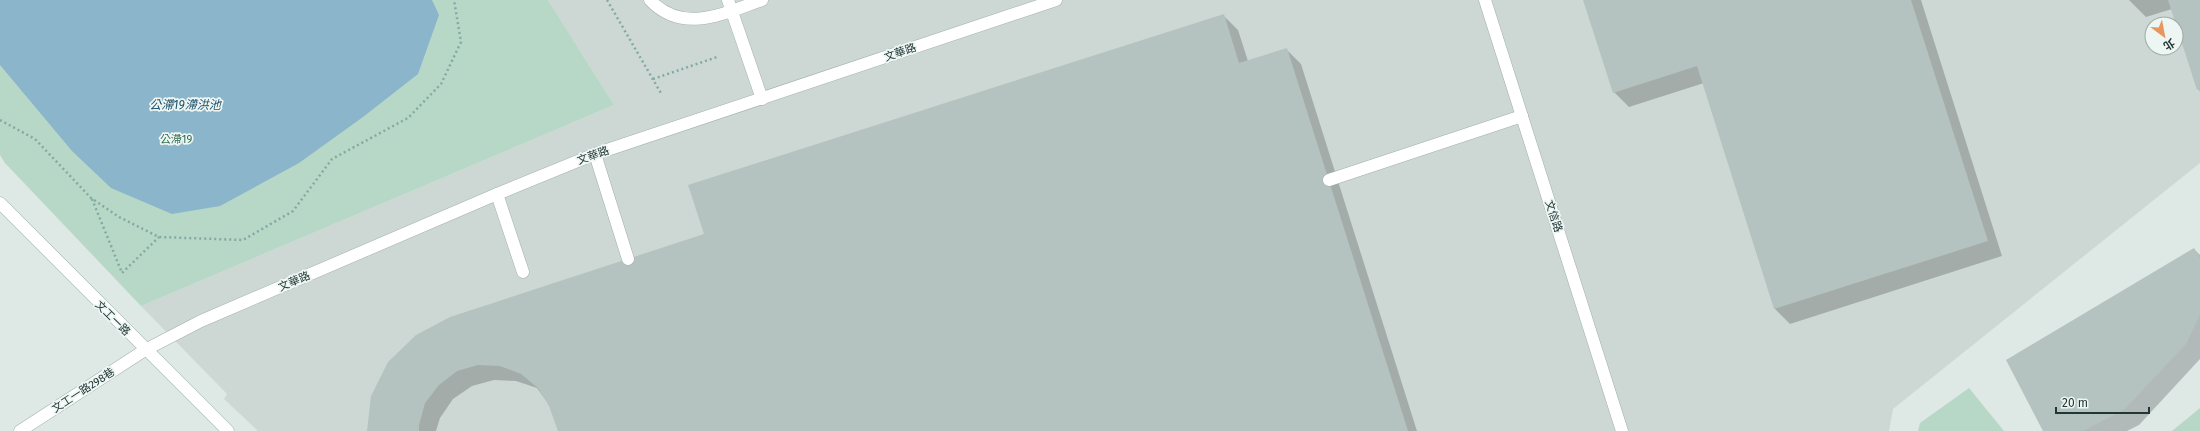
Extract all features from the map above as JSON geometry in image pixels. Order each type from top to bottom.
[{"type":"street","points":[[650,0],[656,7],[672,15],[690,20],[707,18],[730,5],[762,0]]},
{"type":"street","name":"文華路","points":[[145,350],[201,321],[497,194],[595,154],[1056,0]]},
{"type":"street","name":"文信路","points":[[1485,0],[1622,431]]},
{"type":"street","points":[[730,5],[762,99]]},
{"type":"street","points":[[1329,180],[1522,116]]},
{"type":"street","points":[[595,154],[628,259]]},
{"type":"street","points":[[497,194],[523,272]]},
{"type":"street","name":"文工一路","points":[[0,203],[145,350],[228,431]]},
{"type":"street","name":"文工一路298巷","points":[[20,431],[145,350]]},
{"type":"path","points":[[0,120],[35,139],[91,198],[119,217],[159,237],[243,240],[293,211],[332,159],[408,118],[441,84],[461,42],[454,0]]},
{"type":"path","points":[[607,0],[662,95]]},
{"type":"path","points":[[653,79],[717,57]]},
{"type":"path","points":[[91,198],[122,273],[159,237]]},
{"type":"shaded area","points":[[548,0],[2200,0],[2200,163],[1893,409],[1889,431],[258,431],[224,399],[227,394],[141,306],[614,105]]},
{"type":"green space","name":"公滯19","points":[[0,0],[548,0],[614,105],[141,306],[5,163],[0,155]]},
{"type":"green space","points":[[1969,388],[2004,431],[1918,431],[1920,423]]},
{"type":"green space","points":[[2200,408],[2200,431],[2172,431]]},
{"type":"water","name":"公滯19滯洪池","points":[[0,0],[432,0],[439,15],[418,74],[363,117],[299,163],[220,206],[172,214],[111,188],[72,151],[0,65]]},
{"type":"building","points":[[1583,0],[1911,0],[1988,241],[1774,309],[1697,66],[1613,93]]},
{"type":"building","points":[[2168,0],[2200,0],[2200,89],[2197,90],[2184,50],[2184,16],[2173,16]]},
{"type":"building","points":[[1224,14],[1239,63],[1287,48],[1408,431],[558,431],[549,406],[538,388],[521,374],[500,366],[478,365],[457,371],[439,385],[425,403],[419,425],[419,431],[367,431],[371,396],[388,362],[416,335],[450,317],[704,234],[688,185]]},
{"type":"building","points":[[2194,248],[2200,258],[2200,315],[2186,344],[2124,410],[2083,431],[2043,431],[2006,360]]}]
